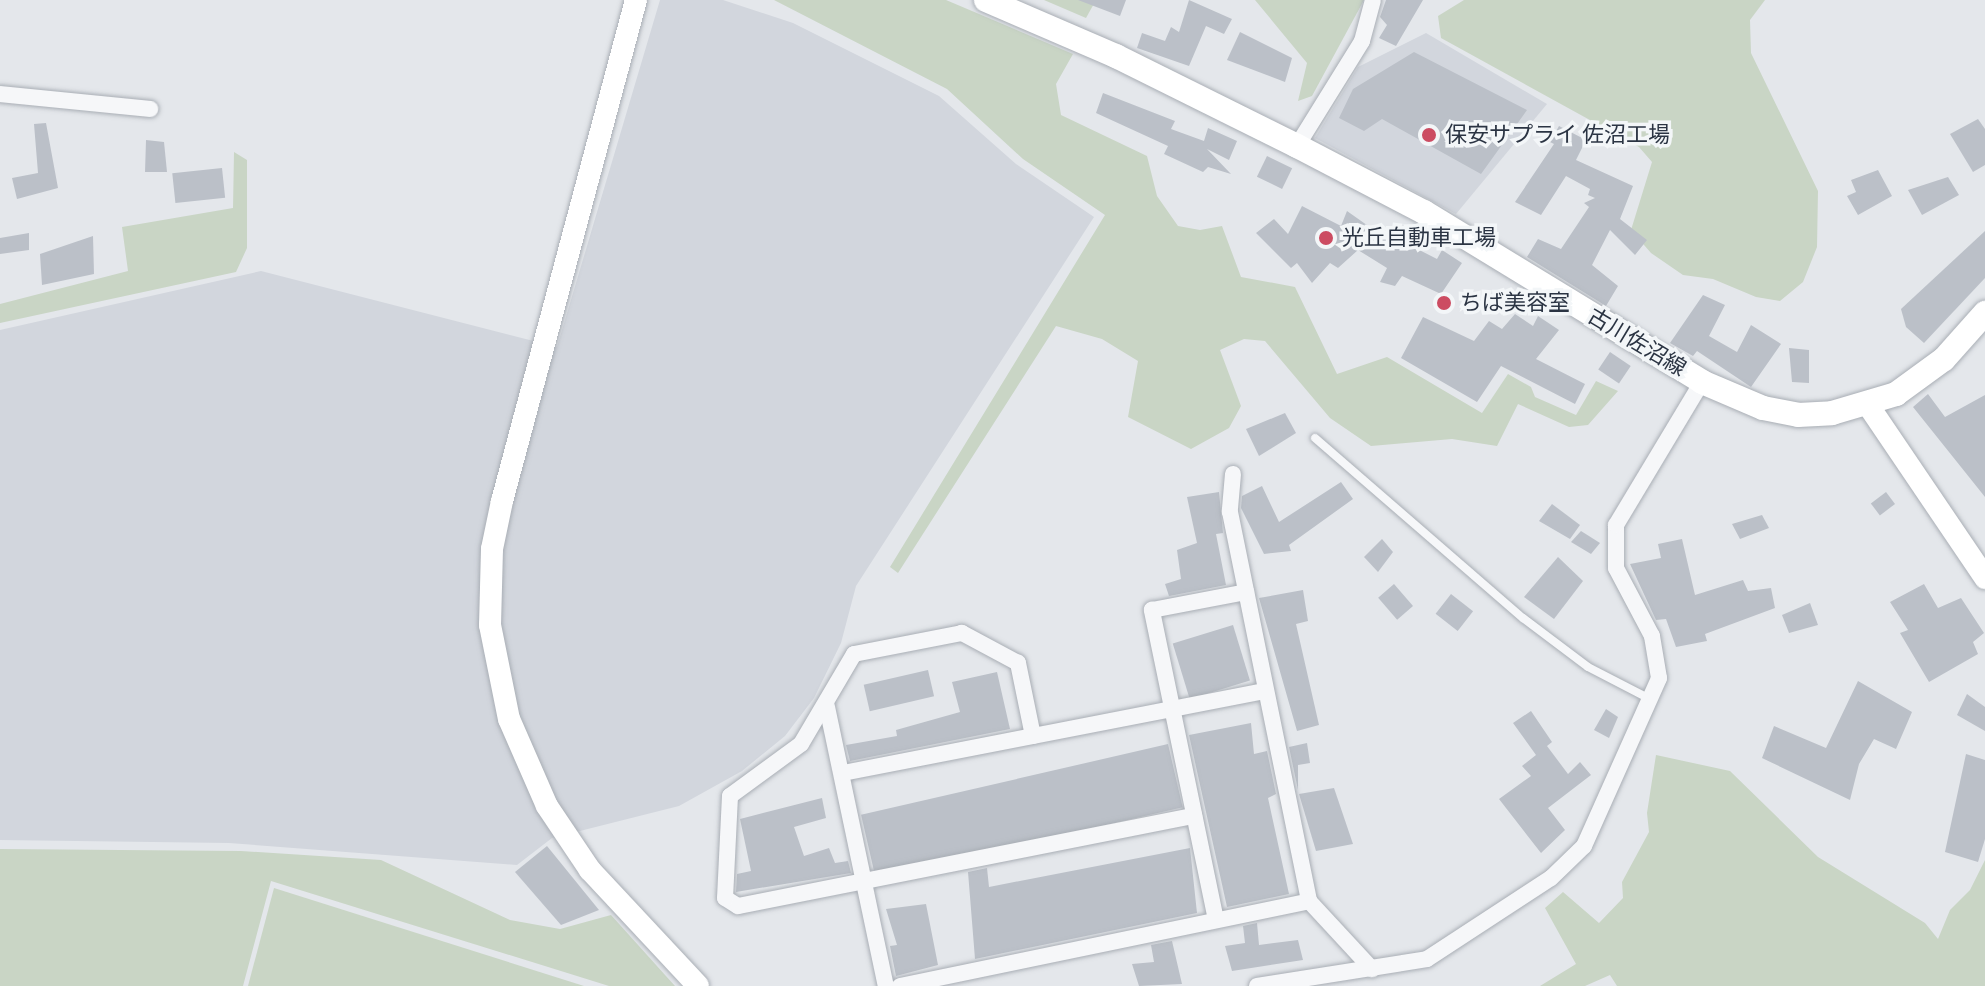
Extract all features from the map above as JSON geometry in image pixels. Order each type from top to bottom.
[{"type":"main road","name":"古川佐沼線","points":[[986,0],[1116,56],[1424,212],[1702,382],[1763,408],[1798,415],[1868,405],[1896,394],[1944,359],[1985,313]]},
{"type":"street","points":[[636,0],[502,501],[492,549],[490,625],[509,719],[547,806],[590,870],[698,986]]},
{"type":"street","points":[[1297,146],[1362,41],[1373,0]]},
{"type":"street","points":[[0,94],[150,109]]},
{"type":"street","points":[[1257,986],[1408,965],[1454,945],[1568,864],[1593,830],[1652,700],[1658,657],[1616,568],[1616,525],[1702,382]]},
{"type":"street","points":[[1868,405],[1985,578]]},
{"type":"street","points":[[1233,474],[1230,512],[1309,901],[1372,969]]},
{"type":"street","points":[[1216,920],[1152,610],[1246,592]]},
{"type":"street","points":[[1033,736],[1018,663],[962,633],[854,654],[827,707],[801,744],[730,796],[725,898],[738,906],[1194,816]]},
{"type":"street","points":[[843,773],[1265,691]]},
{"type":"street","points":[[827,707],[886,986]]},
{"type":"street","points":[[900,986],[1309,901]]},
{"type":"lane","points":[[1315,438],[1523,618],[1588,667],[1652,700]]},
{"type":"shaded area","points":[[660,0],[723,0],[793,23],[939,96],[1016,164],[1094,217],[856,586],[841,643],[814,698],[785,736],[742,771],[679,806],[552,838],[517,865],[229,843],[0,840],[0,330],[261,271],[557,347]]},
{"type":"shaded area","name":"保安サプライ 佐沼工場","points":[[1426,33],[1547,104],[1456,214],[1315,138],[1358,67]]},
{"type":"green space","points":[[774,0],[946,0],[1073,54],[1056,84],[1061,115],[1147,156],[1157,196],[1178,226],[1200,230],[1222,226],[1241,277],[1295,287],[1337,374],[1387,357],[1482,413],[1508,374],[1531,387],[1535,397],[1576,415],[1596,381],[1618,391],[1588,425],[1569,427],[1518,404],[1497,446],[1452,439],[1371,446],[1330,418],[1265,341],[1244,339],[1220,350],[1241,406],[1229,428],[1191,449],[1128,417],[1138,361],[1102,339],[1056,326],[898,573],[890,567],[1105,215],[1023,159],[947,89]]},
{"type":"green space","points":[[1044,0],[1096,0],[1086,18]]},
{"type":"green space","points":[[1255,0],[1364,0],[1312,96],[1298,101],[1307,63]]},
{"type":"green space","points":[[1464,0],[1765,0],[1750,20],[1751,53],[1818,191],[1817,247],[1803,282],[1780,301],[1756,297],[1713,279],[1683,275],[1651,253],[1631,230],[1652,162],[1639,147],[1441,38],[1438,16]]},
{"type":"green space","points":[[234,152],[247,160],[247,248],[236,272],[0,323],[0,304],[128,271],[122,227],[233,208]]},
{"type":"green space","points":[[1656,755],[1730,771],[1818,857],[1925,923],[1938,939],[1950,910],[1970,890],[1985,860],[1985,986],[1617,986],[1610,975],[1585,986],[1540,986],[1576,964],[1545,908],[1563,892],[1599,923],[1623,898],[1622,882],[1649,832],[1647,813]]},
{"type":"green space","points":[[0,849],[241,851],[381,860],[510,920],[560,929],[611,915],[675,986],[609,986],[271,881],[243,986],[0,986]]},
{"type":"green space","points":[[274,888],[584,986],[248,986]]},
{"type":"building","points":[[1078,0],[1126,0],[1120,16]]},
{"type":"building","points":[[1189,0],[1232,19],[1224,34],[1206,26],[1189,66],[1137,48],[1142,33],[1165,41],[1171,27],[1179,32]]},
{"type":"building","points":[[1386,0],[1423,0],[1396,46],[1379,38],[1387,25],[1380,17]]},
{"type":"building","points":[[1240,32],[1292,58],[1285,82],[1227,60]]},
{"type":"building","points":[[1414,52],[1527,110],[1481,174],[1382,119],[1364,131],[1339,118],[1353,89]]},
{"type":"building","points":[[1103,93],[1175,121],[1171,129],[1204,141],[1208,128],[1237,141],[1229,160],[1207,149],[1231,174],[1208,167],[1203,172],[1164,154],[1168,146],[1096,113]]},
{"type":"building","points":[[1978,119],[1985,129],[1985,165],[1973,172],[1950,134]]},
{"type":"building","points":[[46,123],[58,188],[17,199],[12,178],[38,173],[34,124]]},
{"type":"building","points":[[1559,126],[1586,140],[1576,160],[1633,186],[1620,219],[1647,240],[1635,255],[1610,230],[1592,265],[1618,286],[1606,306],[1527,257],[1538,239],[1561,249],[1589,207],[1584,203],[1595,198],[1588,195],[1590,189],[1566,176],[1541,215],[1515,202],[1554,144],[1550,142]]},
{"type":"building","points":[[146,140],[164,142],[167,172],[145,172]]},
{"type":"building","points":[[1267,156],[1292,168],[1282,189],[1257,177]]},
{"type":"building","points":[[222,168],[225,198],[175,203],[172,173]]},
{"type":"building","points":[[1878,170],[1892,196],[1858,215],[1847,196],[1856,192],[1851,180]]},
{"type":"building","points":[[1948,177],[1959,195],[1922,215],[1908,190]]},
{"type":"building","points":[[1302,206],[1341,226],[1347,211],[1381,235],[1384,232],[1437,259],[1442,250],[1462,263],[1441,294],[1402,276],[1395,286],[1380,282],[1387,268],[1358,250],[1338,268],[1330,263],[1312,283],[1297,263],[1291,268],[1256,233],[1274,219],[1288,234]]},
{"type":"building","points":[[1985,231],[1985,278],[1924,343],[1906,327],[1901,309]]},
{"type":"building","points":[[29,233],[29,250],[0,254],[0,238]]},
{"type":"building","points":[[93,236],[94,274],[42,285],[40,254]]},
{"type":"building","points":[[1703,295],[1725,305],[1709,336],[1737,352],[1751,325],[1781,344],[1751,387],[1697,351],[1693,356],[1670,343]]},
{"type":"building","points":[[1515,314],[1533,326],[1538,316],[1559,330],[1536,359],[1585,384],[1575,404],[1501,366],[1477,402],[1401,358],[1423,317],[1474,341],[1489,321],[1502,329]]},
{"type":"building","points":[[1789,348],[1809,350],[1809,383],[1792,382]]},
{"type":"building","points":[[1610,352],[1631,366],[1619,383],[1598,369]]},
{"type":"building","points":[[1928,394],[1945,417],[1985,395],[1985,497],[1913,407]]},
{"type":"building","points":[[1285,413],[1296,433],[1259,456],[1246,429]]},
{"type":"building","points":[[1341,482],[1353,499],[1289,545],[1291,551],[1264,554],[1241,508],[1242,496],[1262,486],[1279,522]]},
{"type":"building","points":[[1219,492],[1223,533],[1216,534],[1226,585],[1169,596],[1165,584],[1181,579],[1177,550],[1197,543],[1187,497]]},
{"type":"building","points":[[1886,492],[1895,504],[1880,515],[1871,503]]},
{"type":"building","points":[[1552,504],[1580,525],[1570,539],[1539,521]]},
{"type":"building","points":[[1762,515],[1769,528],[1740,539],[1732,524]]},
{"type":"building","points":[[1581,531],[1600,543],[1591,554],[1571,542]]},
{"type":"building","points":[[1382,539],[1393,552],[1378,572],[1364,557]]},
{"type":"building","points":[[1682,539],[1695,595],[1743,580],[1748,591],[1771,588],[1775,608],[1705,634],[1707,641],[1676,647],[1666,619],[1656,620],[1630,564],[1661,558],[1658,544]]},
{"type":"building","points":[[1558,557],[1583,581],[1554,619],[1524,597]]},
{"type":"building","points":[[1394,584],[1413,606],[1397,620],[1378,598]]},
{"type":"building","points":[[1924,584],[1938,608],[1961,598],[1984,633],[1973,642],[1978,654],[1929,682],[1900,633],[1908,630],[1890,602]]},
{"type":"building","points":[[1303,590],[1308,621],[1296,624],[1319,725],[1297,731],[1259,598]]},
{"type":"building","points":[[1451,594],[1473,611],[1458,631],[1436,614]]},
{"type":"building","points":[[1810,603],[1818,625],[1789,633],[1782,615]]},
{"type":"building","points":[[1233,625],[1250,680],[1190,699],[1173,643]]},
{"type":"building","points":[[928,670],[934,696],[870,711],[864,685]]},
{"type":"building","points":[[997,672],[1010,729],[850,761],[846,745],[897,736],[896,730],[960,712],[952,682]]},
{"type":"building","points":[[1858,681],[1912,712],[1896,749],[1874,739],[1859,764],[1850,800],[1762,758],[1774,726],[1826,748]]},
{"type":"building","points":[[1967,694],[1985,707],[1985,731],[1957,715]]},
{"type":"building","points":[[1606,709],[1618,717],[1609,738],[1594,730]]},
{"type":"building","points":[[1531,711],[1552,742],[1547,746],[1568,774],[1580,762],[1591,775],[1548,808],[1565,830],[1541,853],[1499,799],[1531,776],[1522,766],[1536,755],[1513,723]]},
{"type":"building","points":[[1251,723],[1254,754],[1267,751],[1276,794],[1268,798],[1289,894],[1227,907],[1189,735]]},
{"type":"building","points":[[1307,743],[1310,763],[1298,765],[1298,790],[1289,747]]},
{"type":"building","points":[[1168,744],[1183,807],[876,878],[861,815]]},
{"type":"building","points":[[1966,754],[1985,760],[1985,839],[1978,862],[1945,852]]},
{"type":"building","points":[[1334,788],[1353,844],[1316,851],[1299,794]]},
{"type":"building","points":[[822,798],[826,818],[794,827],[804,856],[829,848],[835,863],[848,861],[851,873],[736,892],[737,874],[751,871],[740,819]]},
{"type":"building","points":[[547,846],[599,910],[561,925],[515,872]]},
{"type":"building","points":[[1190,848],[1197,913],[975,959],[968,872],[987,868],[989,887]]},
{"type":"building","points":[[926,904],[938,965],[896,976],[890,946],[897,945],[886,909]]},
{"type":"building","points":[[1257,923],[1259,945],[1298,940],[1303,960],[1232,971],[1225,946],[1245,943],[1243,926]]},
{"type":"building","points":[[1172,941],[1182,984],[1139,986],[1132,964],[1154,962],[1151,945]]},
{"type":"place","name":"保安サプライ 佐沼工場","points":[[1429,135]]},
{"type":"place","name":"光丘自動車工場","points":[[1326,238]]},
{"type":"place","name":"ちば美容室","points":[[1444,303]]}]
